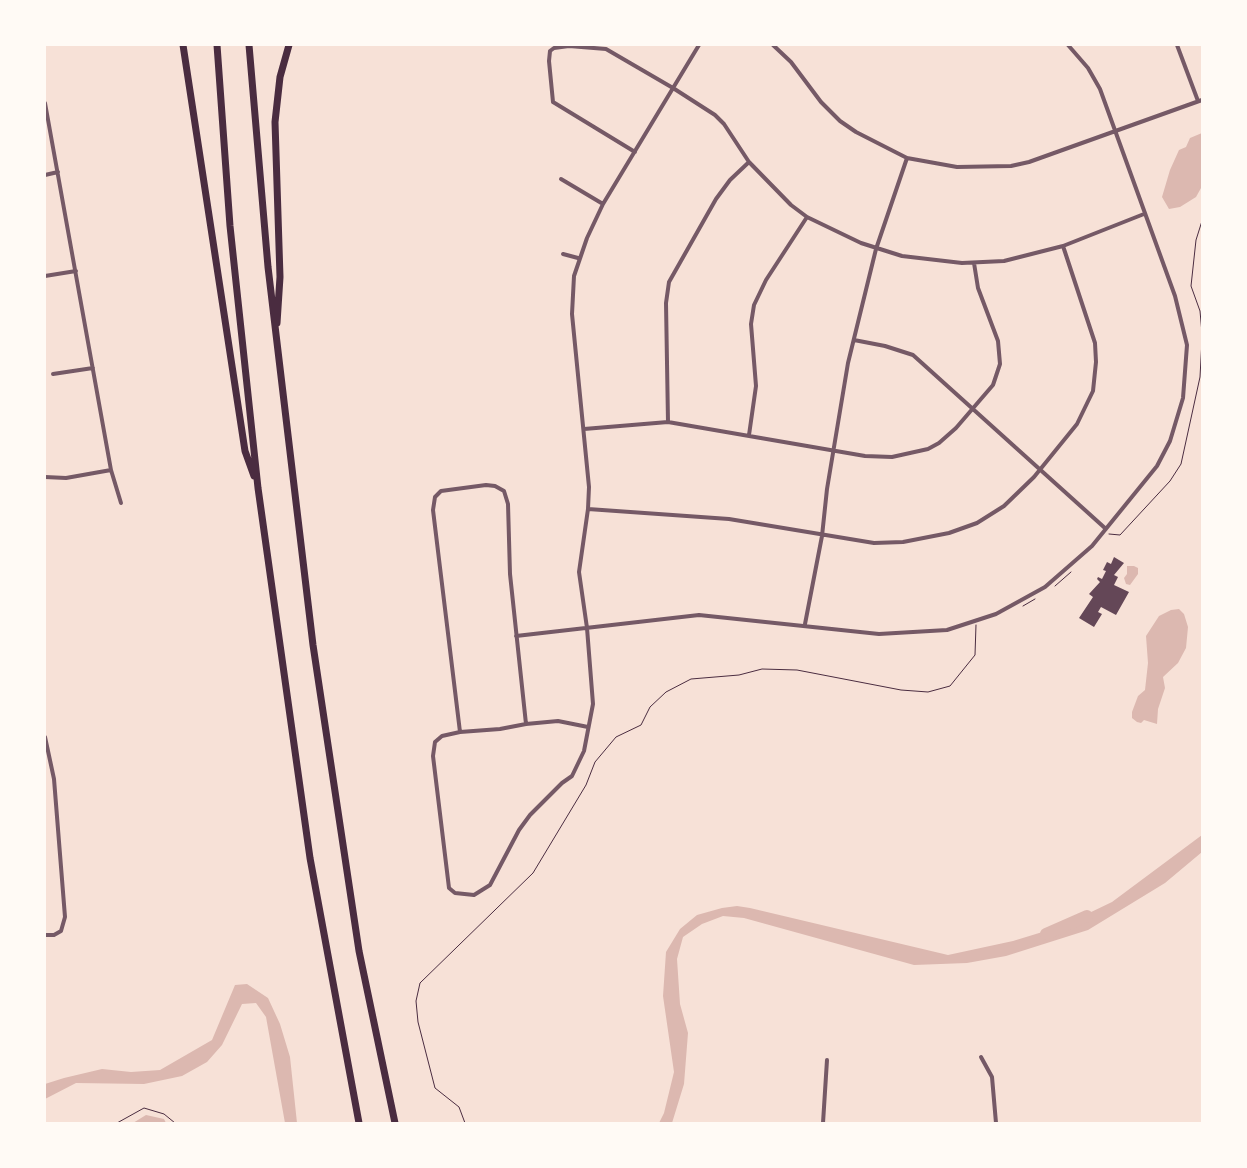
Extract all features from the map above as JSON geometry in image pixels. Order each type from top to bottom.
[{"type":"highway","points":[[183,45],[245,451],[258,488]]},
{"type":"highway","points":[[217,45],[230,226],[258,488],[310,858],[360,1123]]},
{"type":"highway","points":[[249,45],[276,341],[312,645],[359,951],[395,1123]]},
{"type":"highway","points":[[276,341],[280,277],[275,122],[280,77],[289,45]]},
{"type":"street","points":[[588,727],[558,722],[526,724],[500,729],[460,732],[438,738],[435,742],[433,756],[449,888],[455,893],[474,895],[490,885],[519,830],[530,815],[562,783],[572,776],[584,751],[593,704],[587,628],[578,572],[588,509],[589,487],[572,314],[574,276],[578,258],[603,204],[699,45]]},
{"type":"street","points":[[773,45],[791,62],[821,102],[840,121],[873,142],[906,158],[958,167],[1011,166],[1200,100],[1177,45]]},
{"type":"street","points":[[516,636],[699,615],[805,624],[879,634],[947,630],[996,614],[1045,587],[1066,571],[1106,529],[1157,466],[1164,454],[1180,414],[1185,388],[1187,345],[1183,324],[1174,296],[1094,78],[1068,45]]},
{"type":"street","points":[[635,152],[553,102],[548,61],[550,51],[554,48],[569,46],[606,49],[673,88],[715,115],[724,124],[749,162],[791,205],[807,217],[876,249],[902,256],[974,263],[1004,261],[1063,246],[1144,214]]},
{"type":"street","points":[[45,103],[111,470],[121,503]]},
{"type":"street","points":[[805,624],[822,536],[834,450],[854,340],[876,249],[906,158]]},
{"type":"street","points":[[668,422],[666,303],[670,282],[716,199],[730,180],[749,162]]},
{"type":"street","points":[[45,175],[58,172]]},
{"type":"street","points":[[561,179],[603,204]]},
{"type":"street","points":[[749,435],[756,386],[751,324],[754,305],[766,280],[807,217]]},
{"type":"street","points":[[588,509],[706,517],[874,543],[893,543],[949,533],[977,523],[1004,506],[1040,469],[1077,424],[1087,407],[1095,382],[1095,343],[1063,246]]},
{"type":"street","points":[[563,254],[578,258]]},
{"type":"street","points":[[584,429],[668,422],[865,456],[892,457],[928,449],[949,435],[993,385],[1000,364],[998,341],[978,288],[974,263]]},
{"type":"street","points":[[45,276],[76,271]]},
{"type":"street","points":[[854,340],[893,348],[913,355],[973,407],[1106,529]]},
{"type":"street","points":[[53,374],[93,368]]},
{"type":"street","points":[[45,477],[66,478],[111,470]]},
{"type":"street","points":[[460,732],[433,510],[435,497],[440,491],[486,485],[495,486],[504,491],[508,504],[510,574],[526,724]]},
{"type":"street","points":[[45,738],[54,779],[65,917],[61,931],[54,935],[45,935]]},
{"type":"street","points":[[981,1056],[992,1077],[996,1123]]},
{"type":"street","points":[[822,1123],[826,1060]]},
{"type":"path","points":[[1202,221],[1196,240],[1191,286],[1200,311],[1202,333]]},
{"type":"path","points":[[1108,534],[1120,535],[1170,481],[1181,464],[1200,377],[1202,340]]},
{"type":"path","points":[[465,1123],[459,1107],[435,1088],[418,1022],[416,1001],[420,984],[533,873],[586,785],[595,762],[616,737],[640,726],[650,707],[666,692],[691,679],[738,675],[762,669],[797,670],[900,690],[928,692],[950,686],[975,655],[976,626]]},
{"type":"path","points":[[117,1123],[144,1108],[158,1112],[175,1123]]},
{"type":"path","points":[[45,1123],[62,1123]]},
{"type":"shaded area","points":[[1202,133],[1201,188],[1196,197],[1180,207],[1169,209],[1162,197],[1170,170],[1179,150],[1186,147],[1190,138]]},
{"type":"shaded area","points":[[1127,566],[1138,568],[1138,574],[1130,585],[1126,584],[1124,578],[1127,574]]},
{"type":"shaded area","points":[[1179,609],[1184,614],[1188,627],[1186,648],[1178,663],[1163,677],[1165,688],[1158,709],[1157,724],[1144,720],[1141,723],[1137,722],[1132,718],[1132,712],[1138,696],[1145,690],[1148,663],[1146,636],[1159,616],[1171,610]]},
{"type":"shaded area","points":[[1202,835],[1202,852],[1165,883],[1088,930],[1006,956],[967,963],[914,965],[744,918],[723,916],[702,924],[683,937],[677,959],[680,1004],[688,1033],[684,1084],[672,1123],[659,1123],[664,1113],[674,1072],[663,996],[666,952],[680,929],[697,915],[737,906],[750,908],[948,955],[1013,941],[1062,926],[1112,902]]},
{"type":"shaded area","points":[[247,984],[268,998],[280,1024],[290,1057],[297,1123],[285,1123],[266,1017],[256,1003],[242,1004],[222,1045],[207,1062],[182,1076],[144,1084],[76,1083],[45,1099],[45,1084],[64,1078],[102,1069],[131,1072],[160,1070],[212,1040],[235,985]]},
{"type":"shaded area","points":[[146,1115],[164,1119],[166,1123],[133,1123]]},
{"type":"building","points":[[1114,557],[1124,563],[1114,575],[1118,577],[1114,585],[1129,592],[1116,615],[1101,607],[1098,612],[1102,614],[1094,627],[1079,618],[1093,597],[1089,594],[1100,582],[1097,579],[1098,577],[1102,579],[1106,571],[1103,570],[1107,562],[1111,564]]},
{"type":"waterway","points":[[1046,934],[1087,916]]}]
